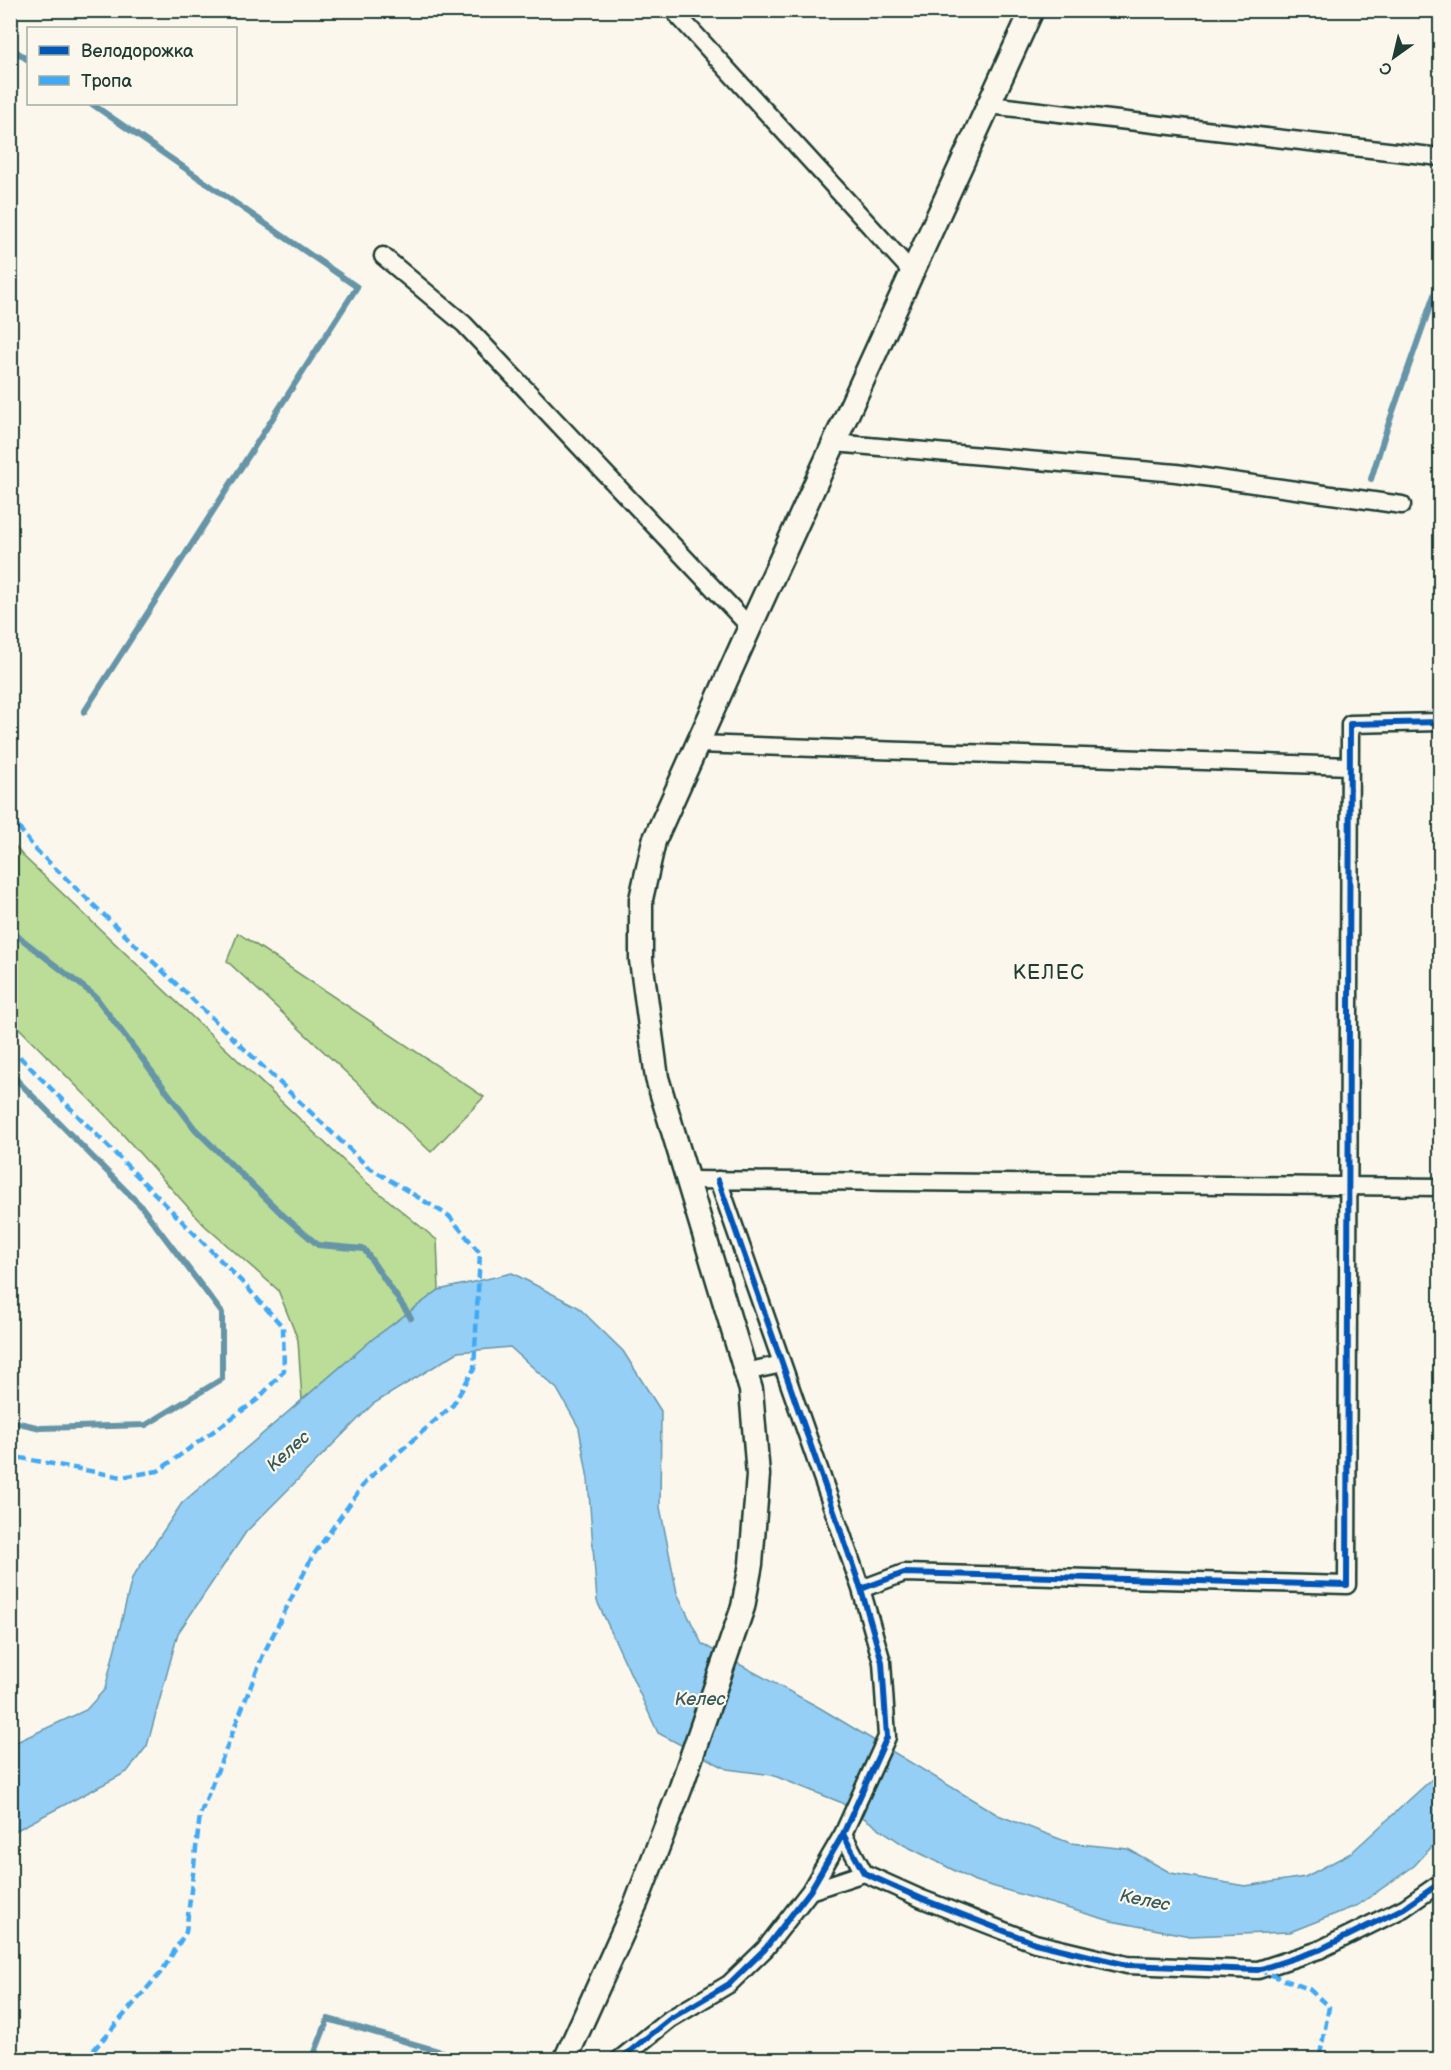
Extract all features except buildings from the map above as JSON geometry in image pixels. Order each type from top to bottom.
[{"type":"main road","points":[[565,2060],[637,1901],[681,1787],[744,1607],[751,1564],[758,1475],[751,1390],[657,1078],[641,960],[641,899],[654,841],[1032,10]]},
{"type":"street","points":[[673,10],[912,272]]},
{"type":"street","points":[[989,105],[1440,157]]},
{"type":"street","points":[[383,256],[464,324],[750,627]]},
{"type":"street","points":[[834,443],[1176,473],[1402,505]]},
{"type":"street","points":[[861,1589],[904,1573],[1347,1585],[1350,724],[1440,722]]},
{"type":"street","points":[[697,744],[1350,766]]},
{"type":"street","points":[[688,1180],[1440,1187]]},
{"type":"street","points":[[619,2060],[670,2019],[729,1984],[765,1949],[810,1891],[843,1834],[887,1737],[882,1662],[861,1589],[718,1180]]},
{"type":"street","points":[[745,1372],[782,1364]]},
{"type":"street","points":[[843,1834],[864,1873],[922,1899],[1035,1943],[1127,1965],[1258,1970],[1320,1950],[1404,1908],[1440,1883]]},
{"type":"street","points":[[810,1891],[864,1873]]},
{"type":"green space","points":[[10,839],[22,855],[366,1182],[437,1240],[439,1290],[374,1338],[302,1400],[298,1340],[278,1290],[204,1225],[108,1118],[11,1020]]},
{"type":"green space","points":[[238,933],[484,1097],[431,1152],[227,961]]},
{"type":"water","name":"Келес","points":[[512,1273],[578,1307],[623,1351],[661,1411],[660,1507],[677,1593],[702,1644],[820,1708],[998,1815],[1070,1843],[1128,1849],[1171,1873],[1245,1886],[1305,1877],[1351,1853],[1440,1769],[1440,1838],[1414,1866],[1358,1905],[1290,1932],[1190,1936],[1111,1921],[975,1881],[904,1845],[840,1802],[772,1775],[727,1769],[658,1733],[597,1601],[588,1479],[579,1428],[557,1389],[510,1347],[458,1352],[373,1404],[246,1532],[178,1633],[147,1746],[127,1772],[11,1833],[10,1745],[86,1710],[105,1689],[132,1578],[182,1503],[374,1338],[439,1290]]},
{"type":"waterway","points":[[10,47],[27,59]]},
{"type":"waterway","points":[[84,712],[357,287],[93,105]]},
{"type":"waterway","points":[[1371,479],[1440,278]]},
{"type":"waterway","points":[[10,930],[95,996],[195,1129],[284,1216],[318,1245],[364,1249],[411,1318]]},
{"type":"waterway","points":[[10,1073],[141,1206],[222,1313],[222,1379],[146,1425],[41,1428],[10,1421]]},
{"type":"waterway","points":[[312,2060],[328,2019],[469,2060]]},
{"type":"marked path","points":[[10,816],[35,849],[368,1167],[449,1216],[480,1253],[474,1369],[453,1405],[366,1481],[312,1557],[263,1655],[200,1815],[186,1932],[162,1971],[85,2060]]},
{"type":"marked path","points":[[10,1047],[243,1283],[283,1327],[284,1371],[257,1400],[158,1471],[122,1477],[10,1456]]},
{"type":"marked path","points":[[1258,1970],[1309,1989],[1329,2007],[1319,2060]]},
{"type":"cycle path","points":[[861,1589],[904,1573],[1347,1585],[1350,724],[1440,722]]},
{"type":"cycle path","points":[[619,2060],[670,2019],[729,1984],[765,1949],[810,1891],[843,1834],[887,1737],[882,1662],[861,1589],[718,1180]]},
{"type":"cycle path","points":[[843,1834],[864,1873],[922,1899],[1035,1943],[1127,1965],[1258,1970],[1319,1950],[1404,1908],[1440,1883]]},
{"type":"district","name":"КЕЛЕС","points":[[1049,972]]}]
